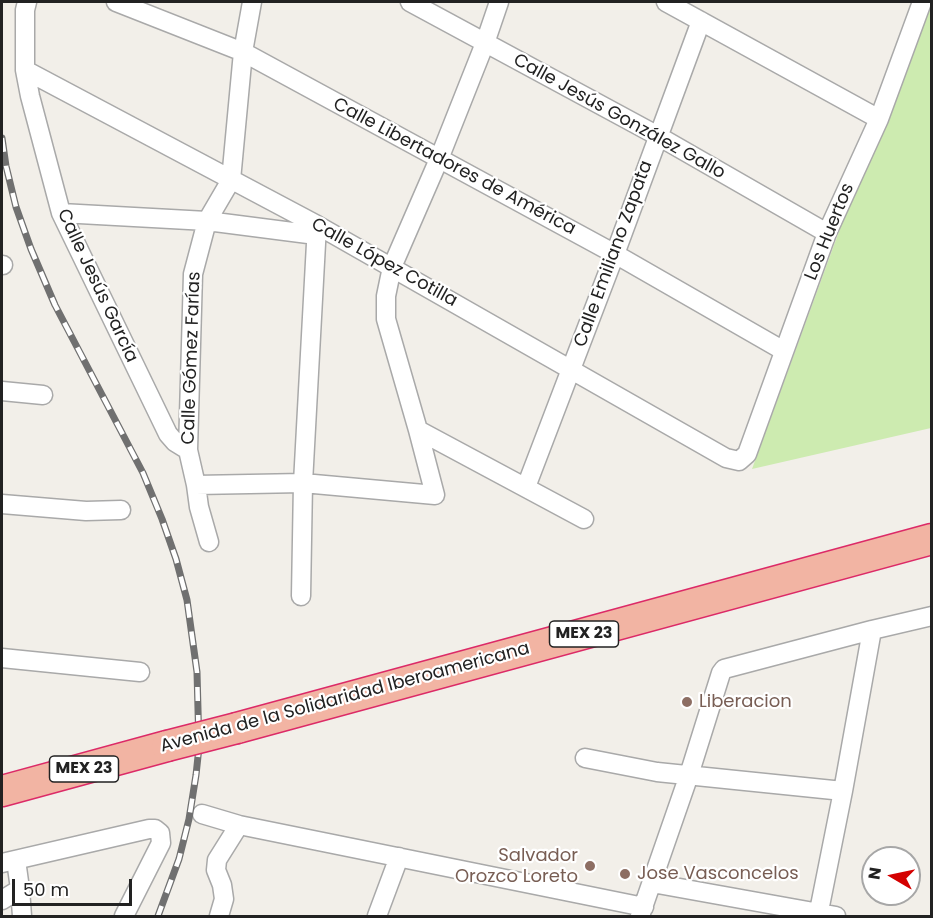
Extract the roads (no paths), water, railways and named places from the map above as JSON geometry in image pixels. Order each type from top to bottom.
[{"type":"highway","name":"Avenida de la Solidaridad Iberoamericana","points":[[2,791],[932,539]]},
{"type":"street","name":"Calle Jesús García","points":[[27,2],[25,10],[26,70],[30,96],[61,213],[168,434],[175,442],[188,450]]},
{"type":"street","name":"Calle Libertadores de América","points":[[116,2],[243,52],[615,254],[784,351]]},
{"type":"street","name":"Calle Gómez Farías","points":[[209,542],[199,507],[188,450],[193,274],[207,221],[231,180],[243,52],[252,2]]},
{"type":"street","name":"Calle Jesús González Gallo","points":[[410,2],[658,136],[827,233]]},
{"type":"street","points":[[196,485],[303,483],[435,495],[386,320],[386,296],[392,267],[439,159],[499,2]]},
{"type":"street","points":[[666,2],[879,119]]},
{"type":"street","name":"Los Huertos","points":[[739,461],[747,454],[827,233],[879,119],[922,2]]},
{"type":"street","name":"Calle Emiliano Zapata","points":[[526,487],[701,21]]},
{"type":"street","name":"Calle López Cotilla","points":[[26,70],[231,180],[317,230],[392,267],[726,458],[739,461]]},
{"type":"street","points":[[61,213],[317,230],[303,483],[301,596]]},
{"type":"street","points":[[2,391],[43,395]]},
{"type":"street","points":[[418,430],[584,519]]},
{"type":"street","points":[[2,504],[86,511],[121,510]]},
{"type":"street","points":[[202,814],[239,825],[399,857],[642,912],[724,669],[932,616]]},
{"type":"street","points":[[652,883],[824,915],[843,791],[872,630]]},
{"type":"street","points":[[2,658],[140,672]]},
{"type":"street","points":[[585,758],[657,772],[843,791]]},
{"type":"street","points":[[219,916],[224,899],[216,870],[217,860],[239,825]]},
{"type":"street","points":[[22,916],[20,890],[9,861],[149,829],[155,830],[160,833],[161,843],[124,916]]},
{"type":"street","points":[[377,916],[399,857]]},
{"type":"street","points":[[2,900],[20,890]]},
{"type":"railway","points":[[2,138],[16,207],[31,249],[55,305],[143,473],[176,559],[187,600],[197,672],[199,747],[189,819],[179,859],[158,916]]},
{"type":"place","name":"Liberacion","points":[[687,702]]},
{"type":"place","name":"Salvador Orozco Loreto","points":[[590,866]]},
{"type":"place","name":"Jose Vasconcelos","points":[[625,874]]}]
